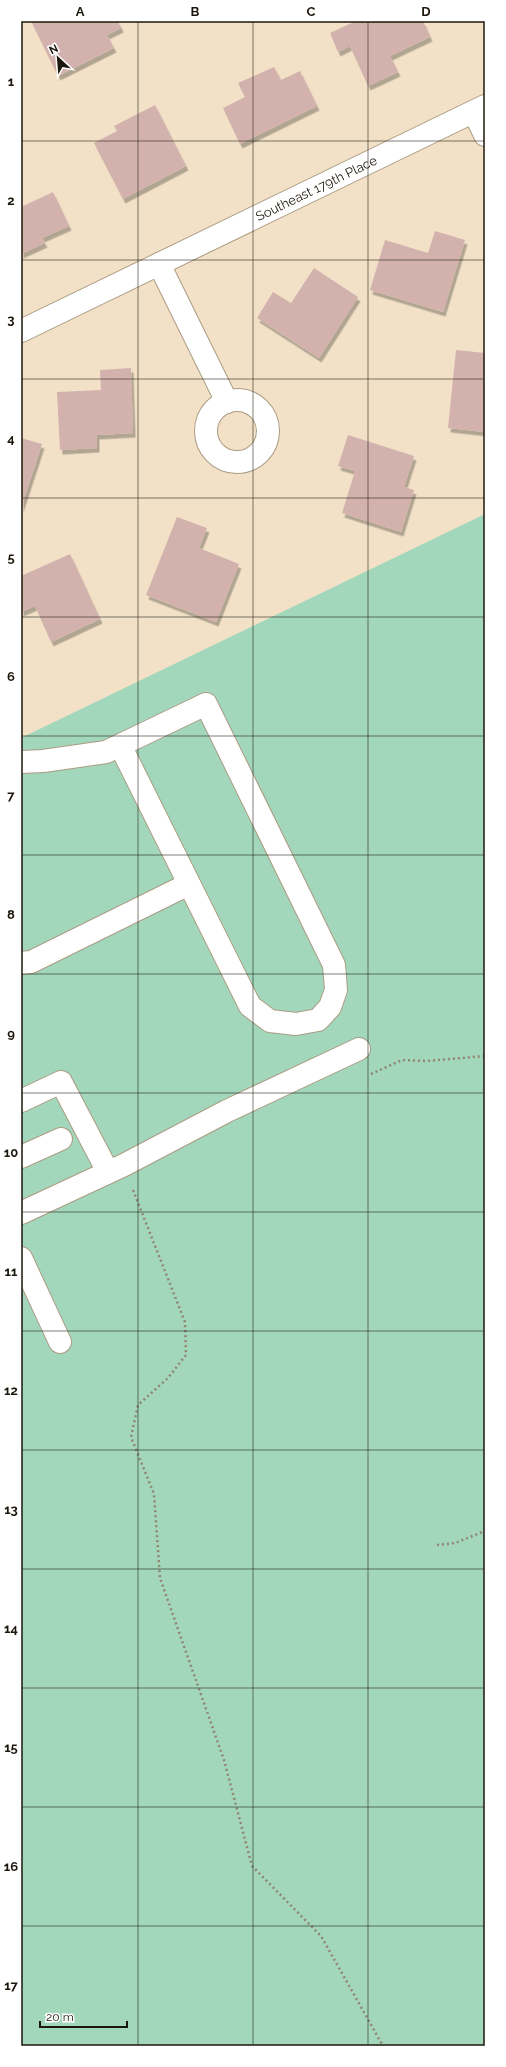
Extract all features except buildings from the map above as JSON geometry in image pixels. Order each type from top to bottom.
[{"type":"street","name":"Southeast 179th Place","points":[[21,331],[479,109],[485,135]]},
{"type":"street","points":[[159,264],[227,402]]},
{"type":"street","points":[[21,762],[43,761],[106,752],[120,745],[206,704],[334,965],[336,990],[330,1007],[318,1020],[296,1024],[270,1021],[250,1006],[120,745]]},
{"type":"street","points":[[21,963],[31,962],[189,884]]},
{"type":"street","points":[[21,1213],[116,1169],[227,1110],[359,1049]]},
{"type":"street","points":[[21,1101],[61,1082],[116,1169]]},
{"type":"street","points":[[21,1157],[61,1139]]},
{"type":"street","points":[[21,1258],[60,1342]]},
{"type":"path","points":[[370,1075],[402,1060],[426,1061],[485,1056]]},
{"type":"path","points":[[116,1169],[185,1322],[186,1355],[168,1378],[138,1406],[131,1437],[154,1494],[160,1578],[224,1760],[252,1866],[321,1936],[383,2046]]},
{"type":"path","points":[[437,1545],[455,1543],[485,1531]]},
{"type":"green space","points":[[485,514],[485,2046],[21,2046],[21,738]]}]
